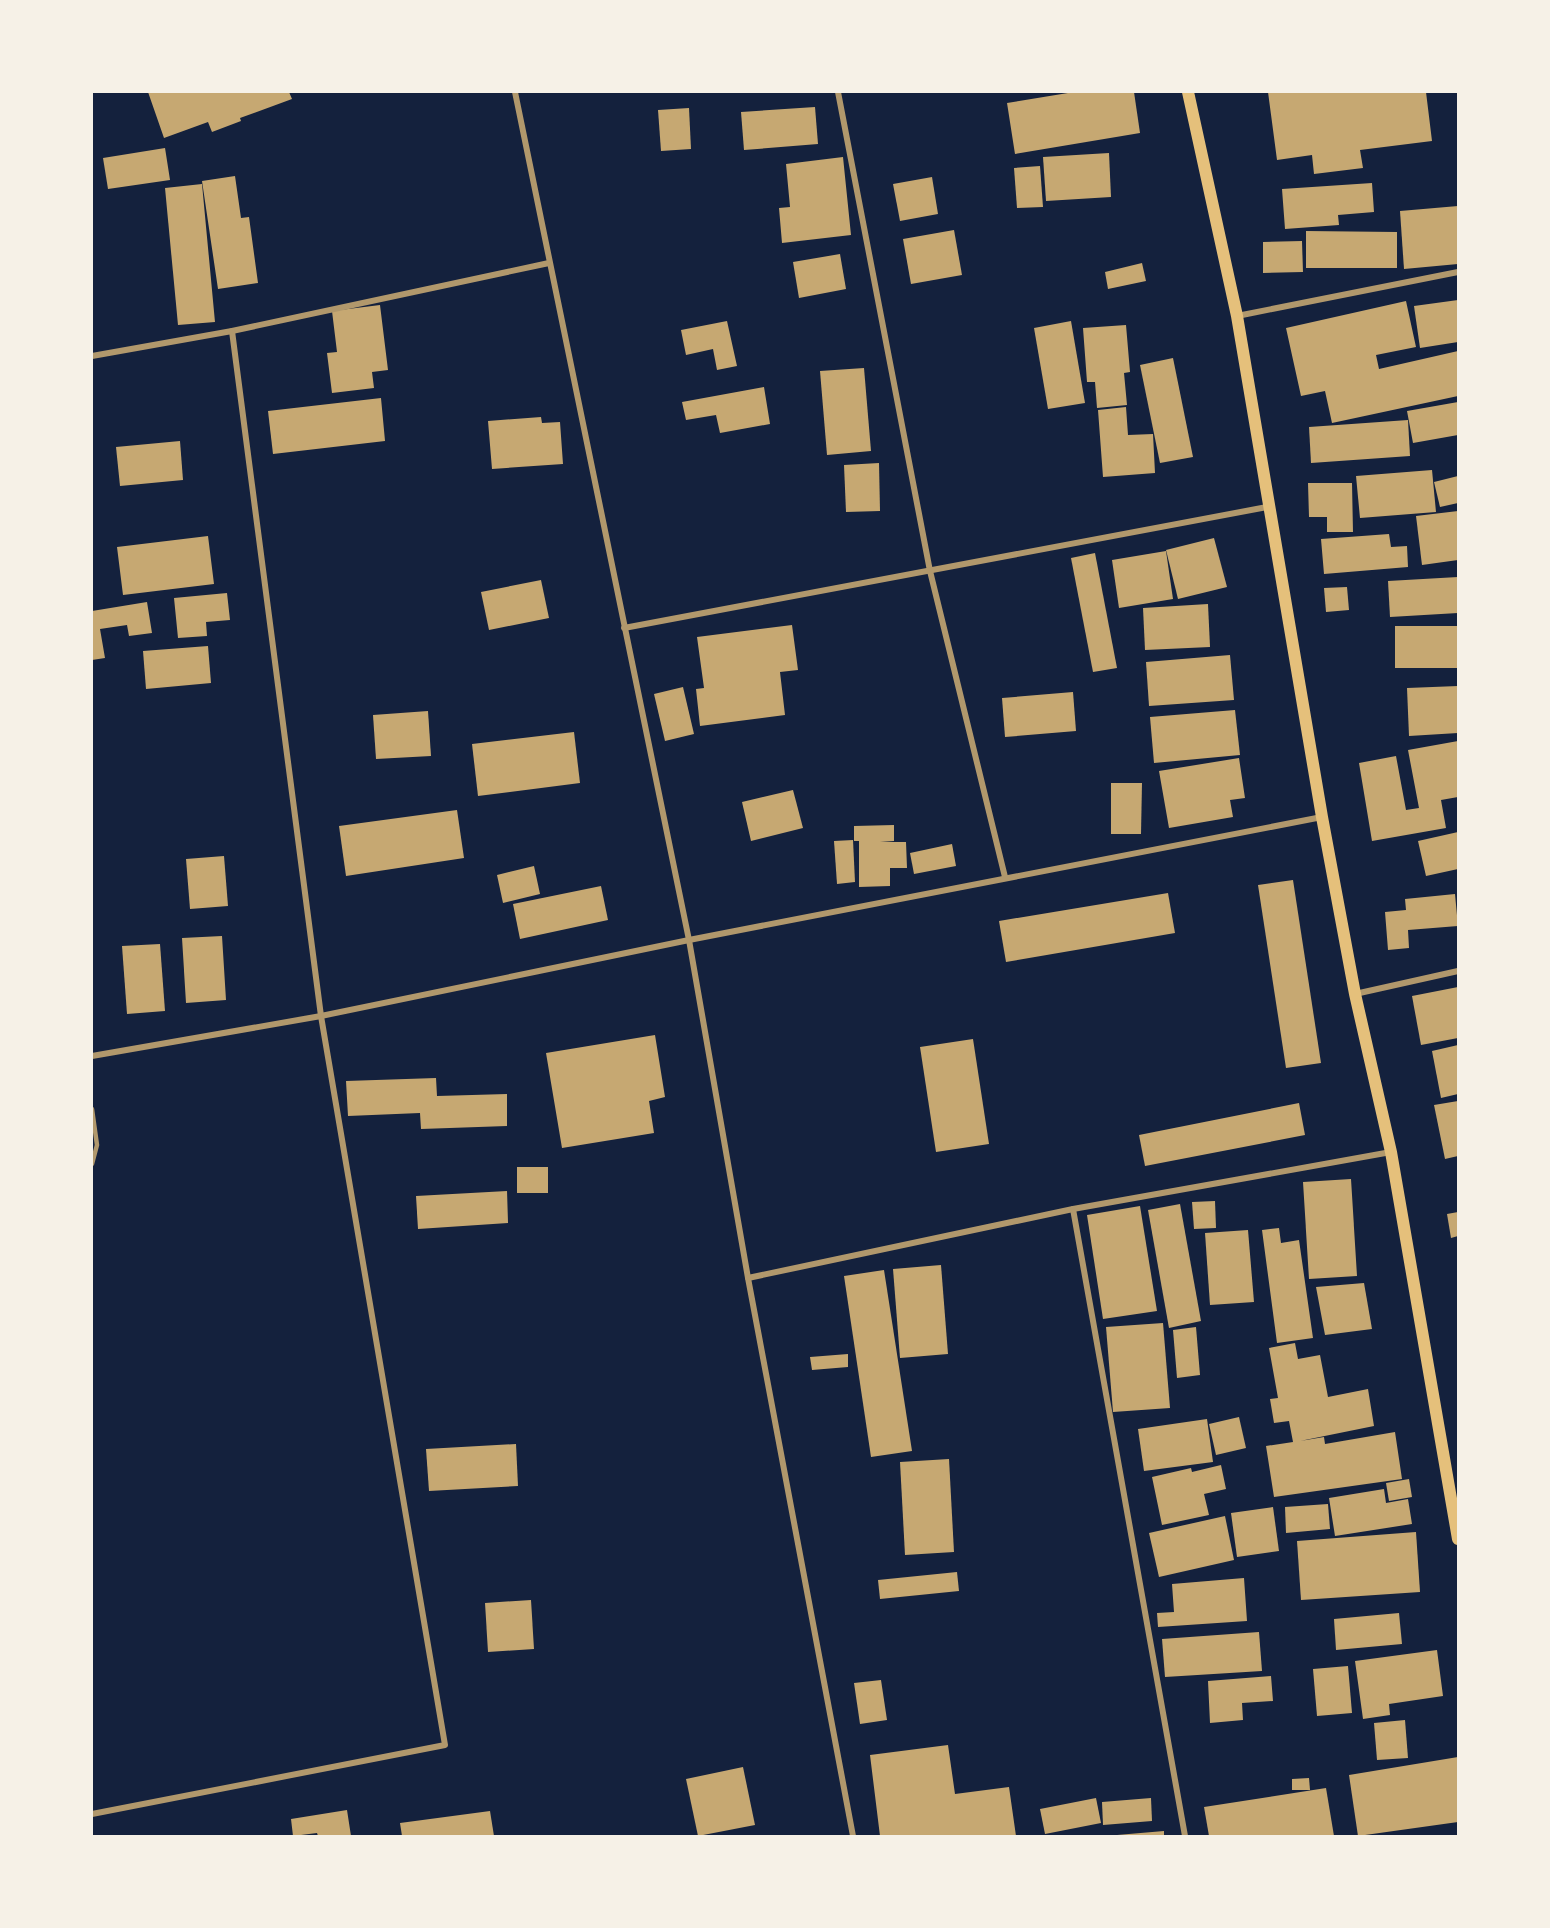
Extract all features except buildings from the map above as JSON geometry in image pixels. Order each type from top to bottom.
[{"type":"main road","points":[[1188,92],[1237,316],[1267,507],[1322,817],[1355,994],[1391,1152],[1458,1539]]},
{"type":"street","points":[[515,92],[689,940],[748,1278],[853,1836]]},
{"type":"street","points":[[838,92],[930,571],[1005,877]]},
{"type":"street","points":[[92,356],[232,331],[549,263]]},
{"type":"street","points":[[1237,316],[1458,272]]},
{"type":"street","points":[[92,1814],[445,1745],[321,1016],[232,331]]},
{"type":"street","points":[[624,628],[1267,507]]},
{"type":"street","points":[[92,1056],[321,1016],[1005,877],[1322,817]]},
{"type":"street","points":[[1355,994],[1458,971]]},
{"type":"street","points":[[748,1278],[1073,1209],[1391,1152]]},
{"type":"street","points":[[1073,1209],[1185,1836]]},
{"type":"lane","points":[[92,1109],[97,1144],[92,1164]]}]
